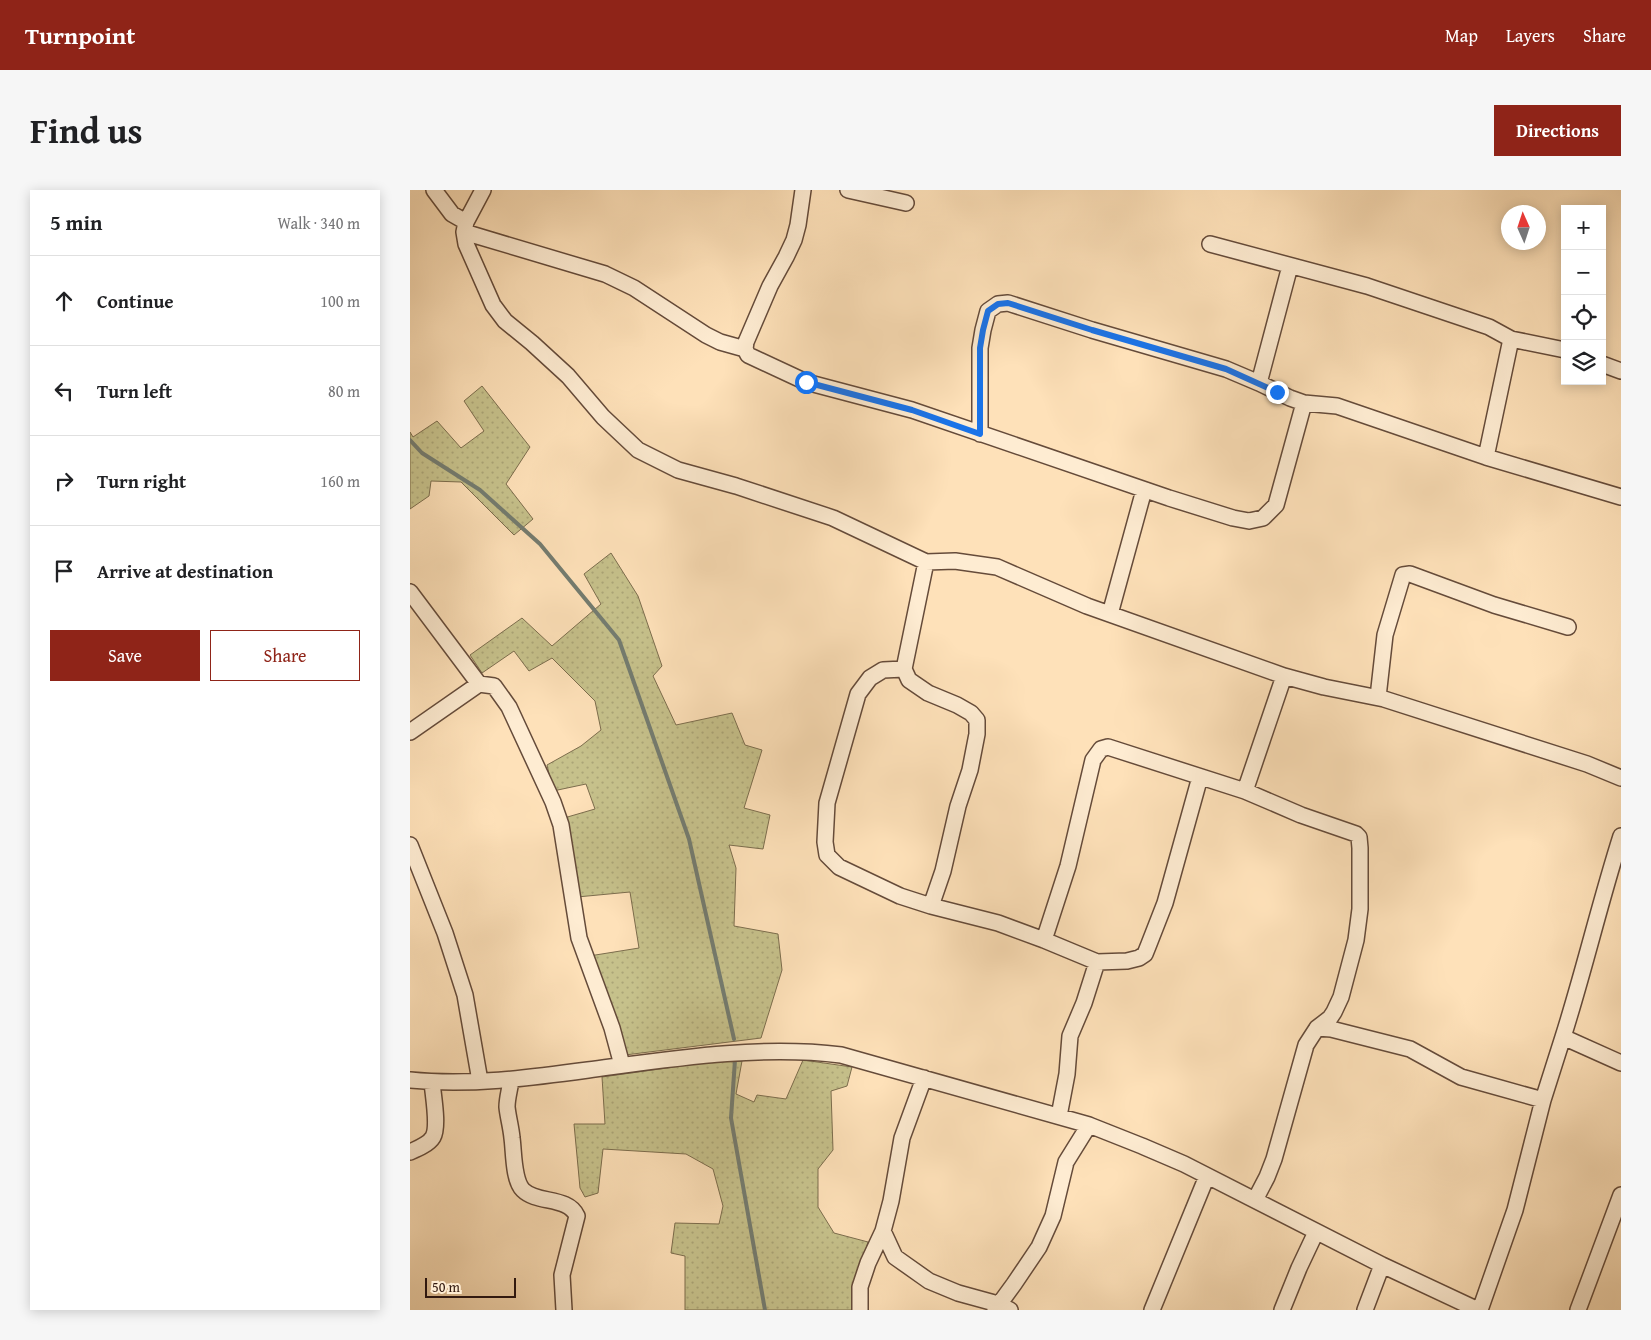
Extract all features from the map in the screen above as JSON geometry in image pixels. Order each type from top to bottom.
[{"type":"street","points":[[434,190],[452,214],[465,227],[604,274],[634,288],[706,335],[720,342],[745,349]]},
{"type":"street","points":[[483,190],[465,227],[466,244],[493,305],[506,321],[568,376],[603,417],[638,450],[678,470],[736,486],[833,518],[926,562],[955,561],[997,567],[1087,606],[1284,676],[1324,687],[1378,697],[1587,764],[1621,778]]},
{"type":"street","points":[[803,190],[794,240],[770,286],[746,342],[745,349],[748,355],[806,382],[912,410],[1144,490],[1232,518],[1249,521],[1263,518],[1276,505],[1304,403]]},
{"type":"street","points":[[848,190],[906,203]]},
{"type":"street","points":[[1210,244],[1367,286],[1445,314],[1489,327],[1511,339],[1561,349]]},
{"type":"street","points":[[1260,383],[1290,266]]},
{"type":"street","points":[[980,434],[980,348],[988,311],[998,304],[1008,303],[1092,330],[1226,369],[1304,403],[1337,406],[1486,457],[1621,497]]},
{"type":"street","points":[[1486,457],[1511,339]]},
{"type":"street","points":[[1606,365],[1621,371]]},
{"type":"street","points":[[1110,614],[1144,490]]},
{"type":"street","points":[[926,562],[904,669],[909,680],[928,693],[971,713],[977,720],[977,734],[970,770],[958,806],[943,871],[931,906]]},
{"type":"street","points":[[1378,697],[1385,635],[1403,575],[1410,574],[1494,605],[1568,627]]},
{"type":"street","points":[[410,592],[479,684]]},
{"type":"street","points":[[904,669],[883,670],[870,678],[858,694],[827,802],[825,842],[827,855],[839,867],[900,896],[998,923],[1097,962],[1135,960],[1145,954],[1165,903],[1200,777]]},
{"type":"street","points":[[1245,792],[1284,676]]},
{"type":"street","points":[[410,732],[479,684],[494,686],[509,706],[553,802],[561,824],[579,938],[612,1028],[622,1065]]},
{"type":"street","points":[[1044,940],[1068,866],[1093,760],[1101,749],[1108,747],[1200,777],[1356,834],[1360,841],[1360,909],[1356,940],[1334,1012],[1330,1018],[1317,1028],[1306,1045],[1274,1160],[1255,1200]]},
{"type":"street","points":[[410,1080],[432,1082],[511,1080],[622,1065],[741,1053],[813,1052],[841,1056],[1059,1116],[1089,1125],[1142,1146],[1207,1176],[1382,1265],[1479,1310],[1515,1210],[1543,1100],[1584,971],[1621,836]]},
{"type":"street","points":[[410,845],[445,933],[464,994],[480,1081]]},
{"type":"street","points":[[1059,1116],[1067,1074],[1070,1036],[1084,1003],[1097,962]]},
{"type":"street","points":[[1317,1028],[1331,1029],[1410,1049],[1461,1077],[1543,1100]]},
{"type":"street","points":[[1564,1038],[1621,1063]]},
{"type":"street","points":[[860,1310],[860,1287],[868,1263],[883,1231],[891,1201],[902,1138],[924,1078]]},
{"type":"street","points":[[511,1080],[507,1105],[516,1171],[520,1184],[528,1194],[569,1207],[578,1216],[562,1275],[564,1310]]},
{"type":"street","points":[[410,1152],[419,1149],[432,1139],[435,1130],[432,1082]]},
{"type":"street","points":[[883,1231],[895,1257],[929,1281],[1001,1308],[1014,1284],[1039,1247],[1053,1216],[1066,1162],[1089,1125]]},
{"type":"street","points":[[1152,1310],[1207,1176]]},
{"type":"street","points":[[1578,1310],[1621,1194]]},
{"type":"street","points":[[1282,1310],[1316,1232]]},
{"type":"street","points":[[1365,1310],[1382,1265]]},
{"type":"shaded area","points":[[482,386],[530,447],[506,484],[533,519],[514,535],[461,482],[431,481],[429,496],[410,509],[410,432],[413,437],[437,421],[461,448],[484,431],[464,401]]},
{"type":"shaded area","points":[[611,553],[638,596],[662,666],[653,676],[676,725],[732,713],[745,745],[762,750],[744,808],[770,815],[763,849],[729,845],[736,868],[734,926],[778,934],[782,970],[761,1038],[617,1056],[583,957],[639,948],[630,892],[577,897],[564,818],[595,809],[586,784],[553,791],[547,765],[581,746],[601,730],[595,701],[552,658],[529,671],[514,651],[482,673],[470,655],[522,618],[552,646],[601,604],[584,574]]},
{"type":"shaded area","points":[[803,1060],[852,1067],[847,1086],[831,1091],[833,1150],[818,1169],[818,1207],[834,1233],[868,1242],[854,1289],[855,1310],[685,1310],[685,1256],[671,1253],[675,1223],[719,1224],[723,1206],[713,1169],[686,1154],[603,1149],[598,1193],[585,1197],[580,1188],[574,1124],[605,1124],[602,1077],[710,1062],[742,1061],[736,1094],[754,1102],[757,1095],[786,1099]]},
{"type":"waterway","points":[[410,440],[422,453],[480,490],[540,544],[619,640],[689,839],[734,1039]]},
{"type":"waterway","points":[[735,1060],[731,1118],[765,1310]]},
{"type":"route","points":[[806,382],[912,410],[980,434],[980,348],[983,330],[988,311],[998,304],[1008,303],[1092,330],[1226,369],[1277,392]]}]
